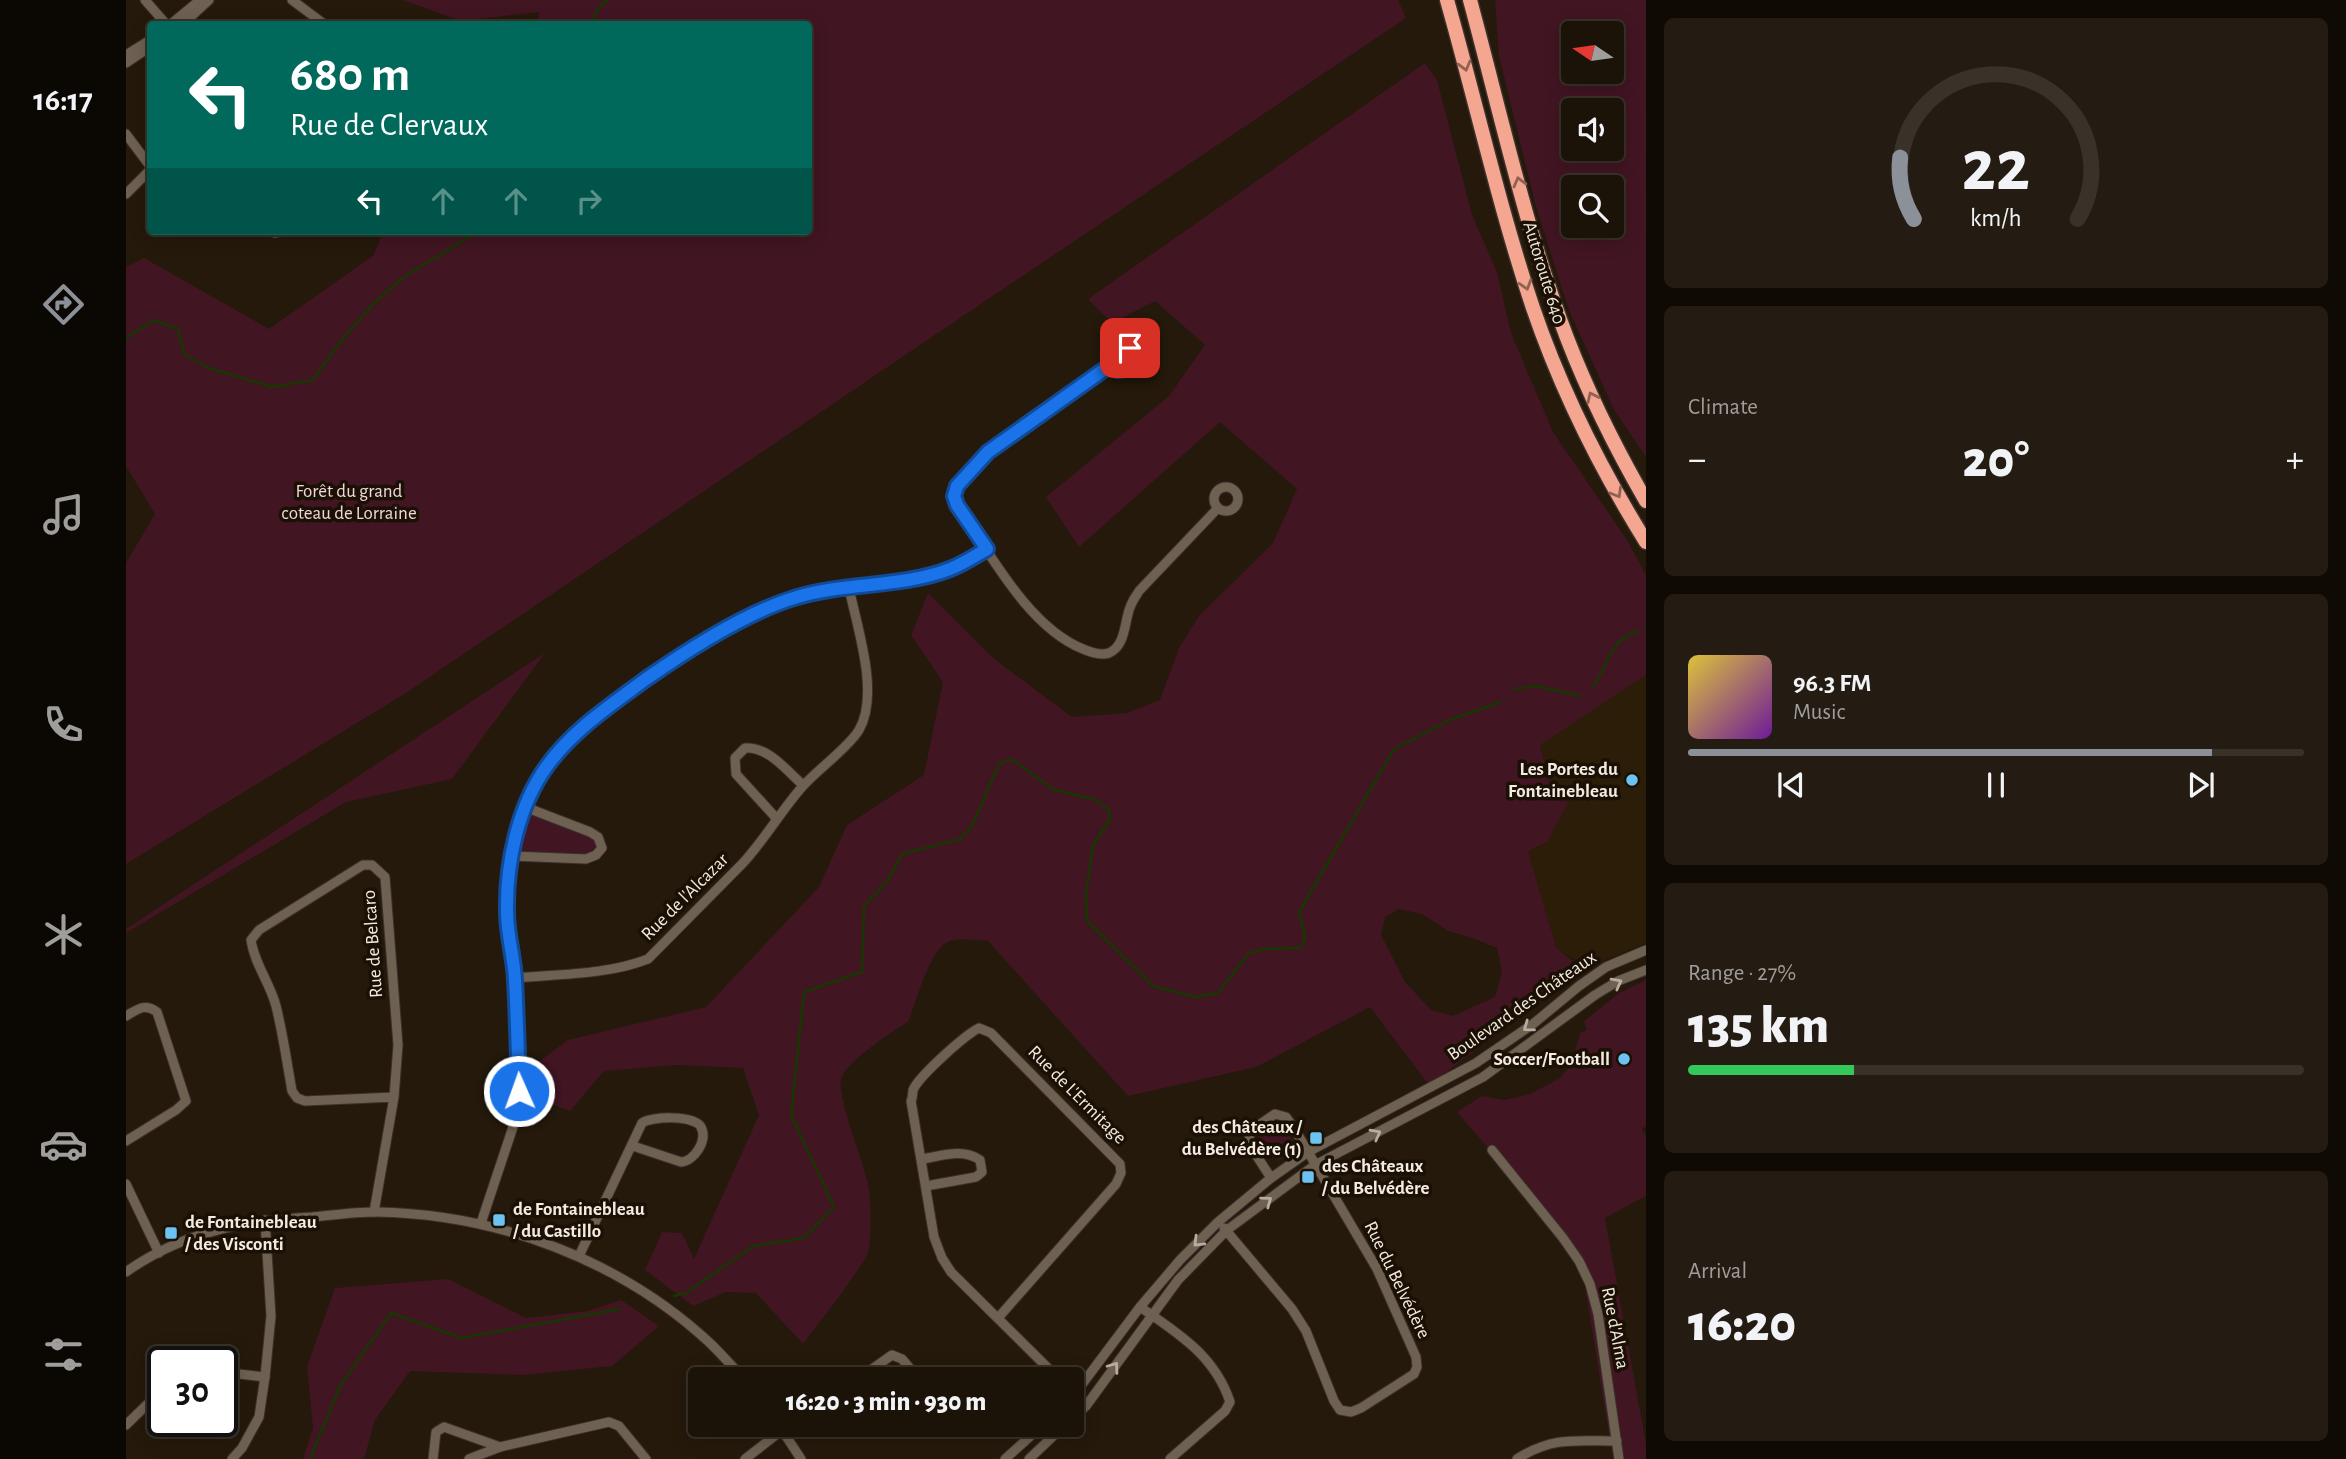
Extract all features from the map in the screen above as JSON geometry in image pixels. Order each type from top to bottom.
[{"type":"highway","name":"Autoroute 640","points":[[1447,0],[1538,321],[1579,420],[1608,478],[1646,542]]},
{"type":"highway","name":"Autoroute 640","points":[[1470,0],[1538,252],[1558,312],[1596,406],[1646,501]]},
{"type":"street","points":[[145,0],[165,21]]},
{"type":"street","points":[[172,21],[200,0]]},
{"type":"street","points":[[186,21],[209,0]]},
{"type":"street","points":[[292,0],[320,21]]},
{"type":"street","points":[[126,55],[147,42]]},
{"type":"street","points":[[126,63],[147,49]]},
{"type":"street","points":[[126,134],[147,164]]},
{"type":"street","points":[[126,194],[147,171]]},
{"type":"street","points":[[1109,366],[988,452],[957,486],[954,496],[957,505],[1026,607],[1056,635],[1074,646],[1094,654],[1109,653],[1118,645],[1130,607],[1139,591],[1218,508]]},
{"type":"street","points":[[481,1223],[513,1127],[519,1091],[515,978],[507,912],[512,856],[525,807],[547,767],[575,734],[604,709],[664,667],[766,607],[807,594],[928,576],[951,569],[987,549]]},
{"type":"street","name":"Rue de l'Alcazar","points":[[515,978],[603,971],[629,967],[648,959],[750,855],[803,785],[859,731],[865,715],[868,679],[849,588]]},
{"type":"street","points":[[777,819],[736,774],[735,758],[745,748],[756,747],[803,785]]},
{"type":"street","points":[[512,856],[586,859],[596,855],[602,848],[598,837],[590,832],[525,807]]},
{"type":"street","name":"Rue de Belcaro","points":[[374,1212],[394,1097],[398,1045],[386,877],[372,865],[363,865],[259,930],[251,940],[276,1006],[292,1091],[297,1098],[305,1101],[394,1097]]},
{"type":"street","name":"Boulevard des Châteaux","points":[[1084,1379],[1180,1260],[1218,1222],[1271,1178],[1308,1152],[1476,1063],[1533,1024],[1605,967],[1646,950]]},
{"type":"street","name":"Boulevard des Châteaux","points":[[1086,1406],[1178,1280],[1227,1230],[1315,1165],[1483,1077],[1595,995],[1646,970]]},
{"type":"street","points":[[126,1016],[141,1007],[150,1007],[157,1012],[186,1101],[126,1141]]},
{"type":"street","name":"Rue de L'Ermitage","points":[[998,1318],[1116,1184],[1121,1173],[1120,1164],[991,1033],[979,1028],[969,1033],[922,1077],[913,1090],[911,1101],[933,1237],[951,1272],[1047,1367]]},
{"type":"street","points":[[1271,1178],[1251,1147],[1249,1136],[1256,1127],[1275,1114],[1286,1117],[1308,1152]]},
{"type":"street","points":[[579,1256],[642,1123],[648,1119],[691,1121],[701,1127],[697,1152],[686,1162],[633,1146]]},
{"type":"street","name":"Rue d'Alma","points":[[1492,1150],[1563,1238],[1590,1284],[1598,1314],[1619,1459]]},
{"type":"street","name":"Rue du Belvédère","points":[[1218,1222],[1293,1309],[1306,1331],[1340,1410],[1351,1412],[1360,1408],[1414,1374],[1417,1367],[1416,1357],[1377,1269],[1308,1152]]},
{"type":"street","points":[[922,1159],[960,1153],[971,1154],[980,1160],[982,1172],[976,1177],[926,1186]]},
{"type":"street","points":[[126,1184],[159,1253]]},
{"type":"street","points":[[126,1272],[159,1253],[212,1230],[265,1220],[374,1212],[425,1215],[481,1223],[579,1256],[621,1278],[666,1308],[710,1344],[732,1367]]},
{"type":"street","points":[[232,1459],[242,1448],[259,1417],[265,1377],[271,1316],[265,1220]]},
{"type":"street","points":[[1140,1307],[1190,1342],[1211,1364],[1225,1387],[1230,1402],[1225,1411],[1170,1459]]},
{"type":"street","points":[[876,1367],[892,1355],[901,1359],[908,1367]]},
{"type":"street","points":[[238,1374],[265,1377]]},
{"type":"street","points":[[126,1425],[147,1405]]},
{"type":"street","points":[[469,1459],[500,1447],[609,1422],[619,1426],[646,1459]]},
{"type":"street","points":[[433,1459],[436,1432],[444,1427],[500,1447]]},
{"type":"street","points":[[745,1459],[770,1437]]},
{"type":"street","points":[[789,1437],[801,1459]]},
{"type":"street","points":[[1005,1459],[1030,1437]]},
{"type":"street","points":[[1029,1459],[1052,1437]]},
{"type":"street","points":[[1517,1459],[1557,1440],[1616,1441]]},
{"type":"shaded area","points":[[1646,675],[1646,943],[1586,967],[1556,947],[1528,851],[1547,842],[1549,781],[1540,745]]},
{"type":"green space","name":"Forêt du grand coteau de Lorraine","points":[[403,0],[1398,0],[1406,18],[406,693],[126,864],[126,563],[155,514],[126,466],[126,267],[144,258],[269,329],[374,255],[382,235],[812,235],[812,21],[538,21],[539,12],[461,21]]},
{"type":"green space","points":[[1495,0],[1646,0],[1646,457],[1614,410],[1568,308],[1535,203],[1499,56]]},
{"type":"green space","points":[[1425,63],[1437,80],[1472,215],[1497,272],[1511,333],[1553,432],[1627,540],[1646,575],[1646,675],[1540,745],[1549,781],[1568,803],[1547,842],[1528,851],[1556,947],[1583,970],[1429,1085],[1370,1007],[1256,1067],[1128,1096],[988,941],[950,941],[943,945],[930,964],[908,1022],[862,1054],[842,1076],[842,1097],[869,1190],[869,1247],[866,1258],[851,1281],[803,1344],[756,1293],[726,1292],[693,1306],[645,1270],[662,1232],[682,1233],[694,1259],[759,1115],[743,1068],[677,1065],[604,1071],[570,1111],[540,1099],[537,1063],[568,1040],[706,1007],[819,887],[847,825],[924,775],[943,682],[911,635],[928,593],[993,658],[1072,717],[1127,713],[1160,700],[1179,648],[1199,616],[1273,543],[1297,489],[1220,422],[1079,547],[1046,497],[1169,396],[1205,345],[1155,301],[1112,323],[1088,299]],"holes":[[[1399,909],[1422,914],[1448,931],[1497,948],[1502,972],[1495,997],[1453,1016],[1431,1010],[1405,982],[1381,935],[1385,917]]]},
{"type":"green space","points":[[545,653],[452,779],[346,802],[126,933],[126,929]]},
{"type":"green space","points":[[525,807],[590,832],[602,848],[596,855],[512,856]]},
{"type":"green space","points":[[1646,980],[1646,1126],[1642,1129],[1646,1136],[1646,1196],[1605,1218],[1646,1444],[1646,1459],[1613,1459],[1582,1268],[1565,1238],[1457,1112],[1482,1096],[1504,1100],[1530,1094],[1560,1078],[1572,1063],[1580,1033],[1587,1030],[1584,1021],[1619,993]]},
{"type":"green space","points":[[1277,1124],[1283,1126],[1294,1143],[1292,1152],[1280,1160],[1272,1158],[1259,1140],[1260,1133]]},
{"type":"green space","points":[[448,1279],[526,1318],[588,1311],[621,1300],[659,1326],[612,1366],[524,1375],[410,1371],[375,1420],[364,1459],[303,1459],[313,1428],[307,1367],[335,1288]]},
{"type":"waterway","points":[[592,21],[598,8],[608,0]]},
{"type":"waterway","points":[[126,338],[154,320],[178,329],[184,354],[209,368],[272,387],[313,380],[374,303],[408,274],[471,235]]},
{"type":"waterway","points":[[1593,686],[1615,647],[1628,635],[1638,631]]},
{"type":"waterway","points":[[1515,689],[1537,686],[1580,696]]},
{"type":"waterway","points":[[674,1296],[686,1293],[753,1246],[804,1238],[834,1207],[791,1115],[804,992],[862,972],[864,906],[887,882],[902,854],[960,839],[972,826],[999,764],[1013,760],[1054,790],[1093,799],[1108,808],[1110,819],[1093,846],[1086,893],[1087,921],[1153,986],[1195,997],[1218,993],[1249,953],[1264,949],[1301,948],[1305,937],[1299,912],[1394,749],[1450,720],[1500,702]]},
{"type":"waterway","points":[[310,1459],[340,1386],[391,1313],[462,1338],[620,1309]]},
{"type":"place","name":"Les Portes du Fontainebleau","points":[[1632,780]]},
{"type":"place","name":"Soccer/Football","points":[[1624,1059]]},
{"type":"place","name":"des Châteaux / du Belvédère (1)","points":[[1316,1138]]},
{"type":"place","name":"des Châteaux / du Belvédère","points":[[1308,1177]]},
{"type":"place","name":"de Fontainebleau / du Castillo","points":[[499,1220]]},
{"type":"place","name":"de Fontainebleau / des Visconti","points":[[171,1233]]},
{"type":"route","points":[[519,1091],[515,978],[507,912],[508,893],[512,856],[525,807],[547,767],[575,734],[604,709],[664,667],[766,607],[807,594],[928,576],[951,569],[987,549],[957,505],[954,496],[966,473],[988,452],[1109,366],[1117,370],[1126,369],[1133,357],[1130,348]]}]
